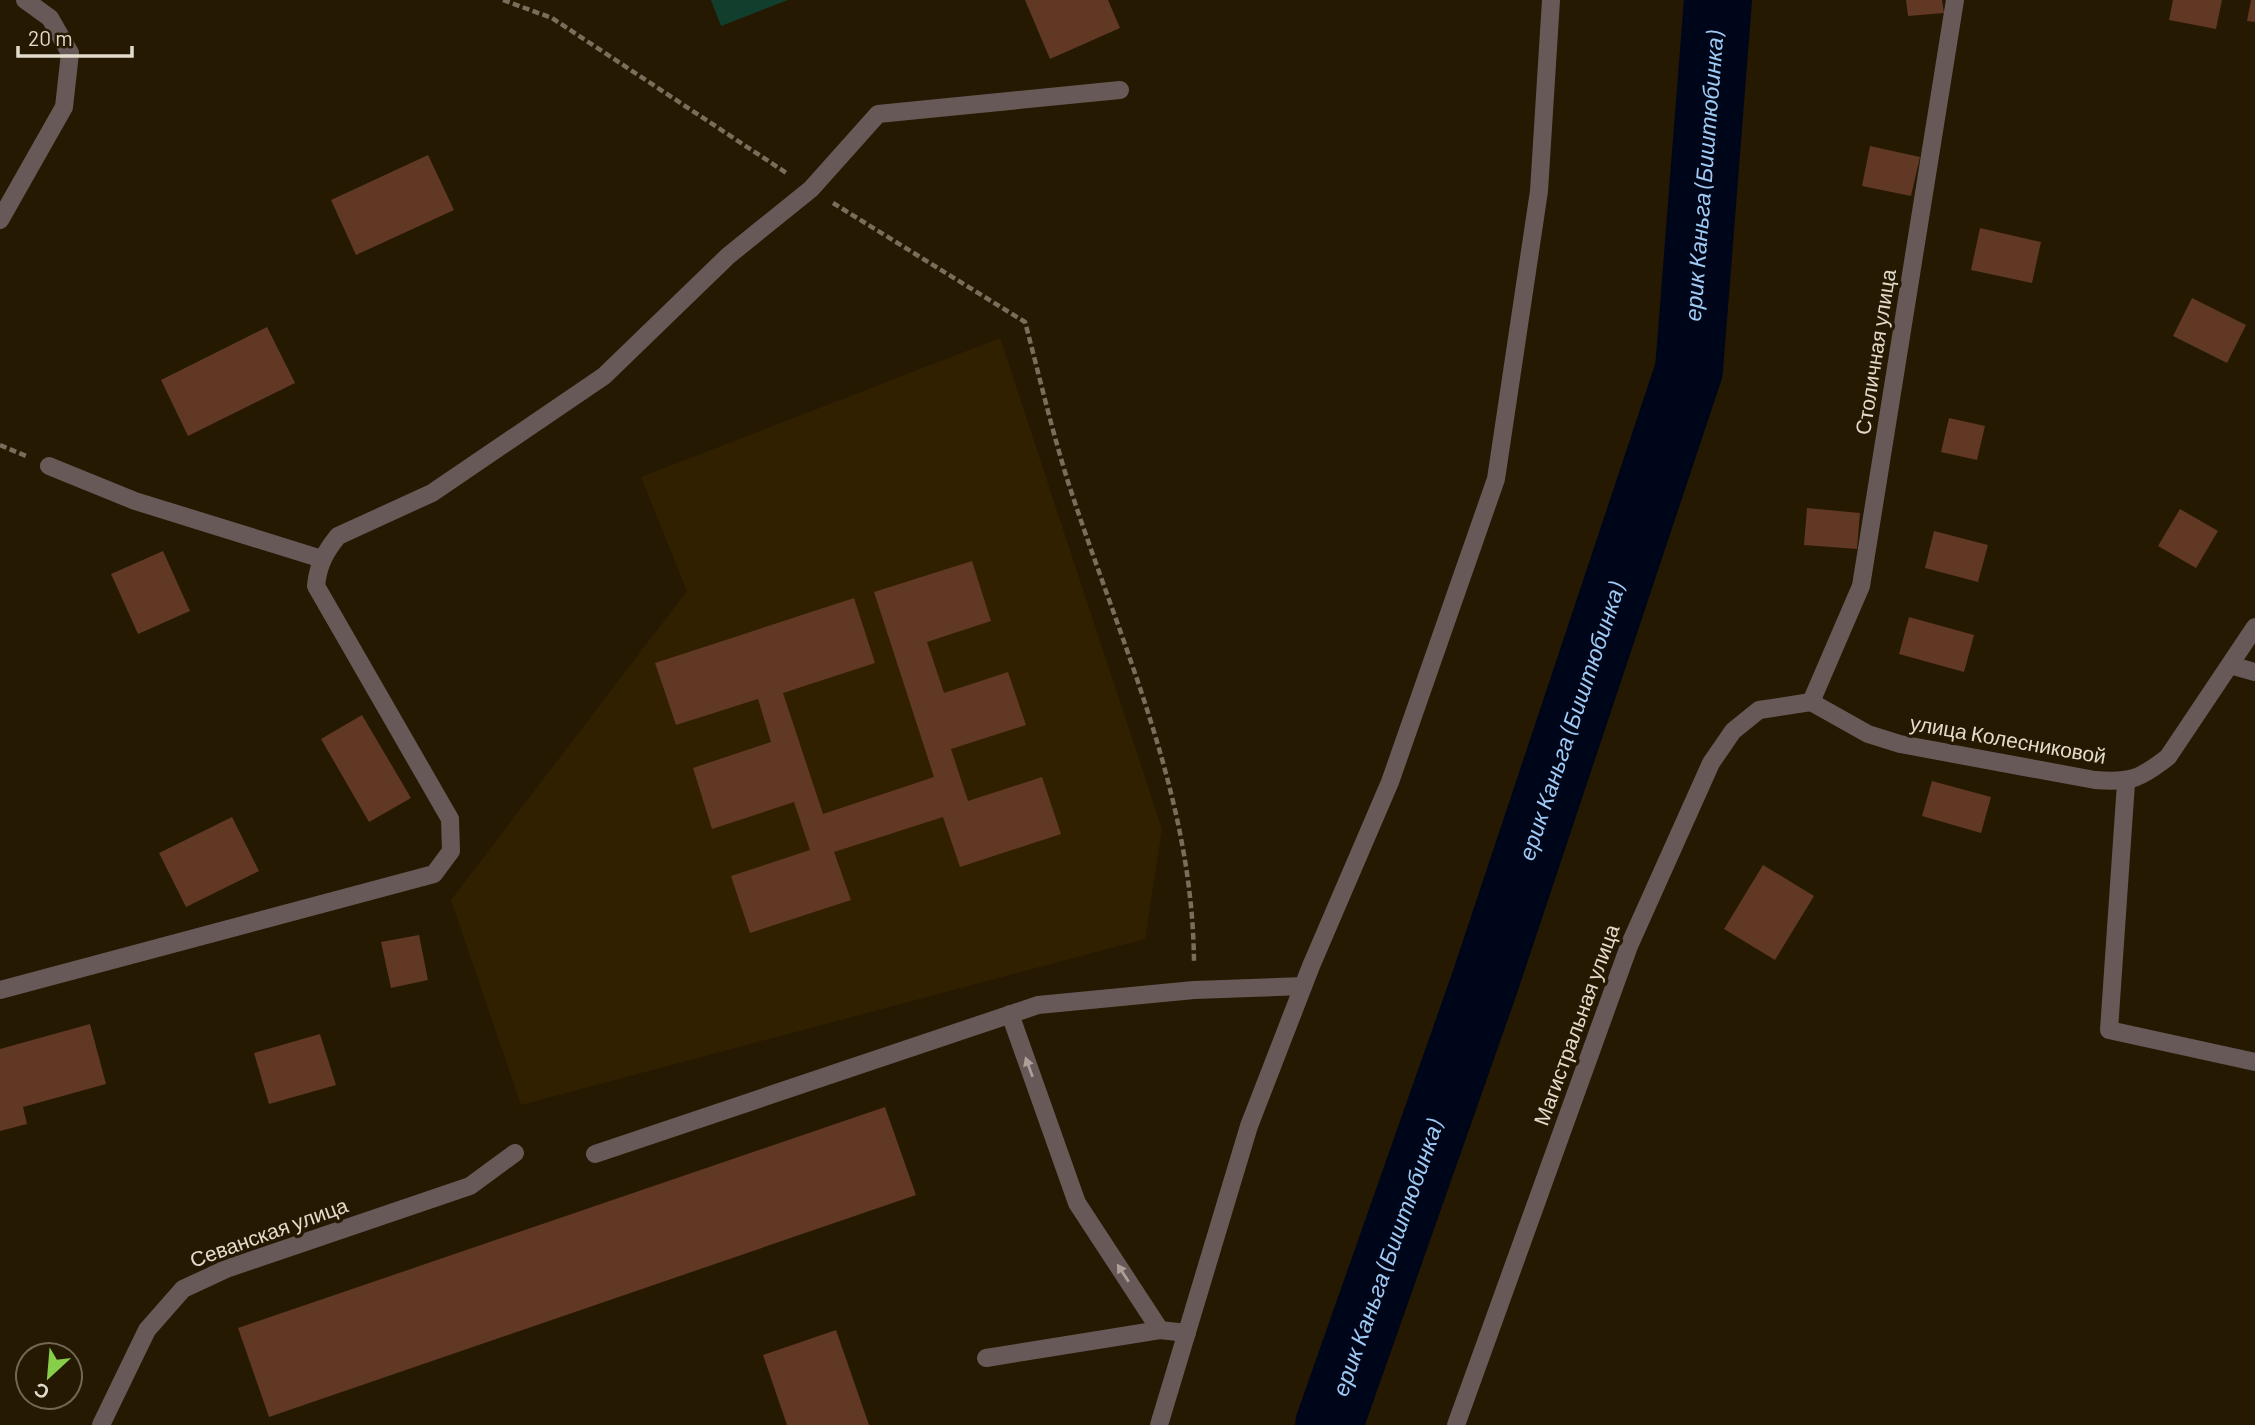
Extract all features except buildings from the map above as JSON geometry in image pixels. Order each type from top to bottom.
[{"type":"street","points":[[0,220],[64,107],[71,53],[50,18],[25,0]]},
{"type":"street","points":[[1159,1425],[1249,1126],[1303,986],[1390,782],[1496,479],[1539,191],[1551,0]]},
{"type":"street","name":"Столичная улица","points":[[1811,702],[1861,586],[1955,0]]},
{"type":"street","points":[[0,990],[434,874],[451,851],[450,819],[316,586],[322,559],[338,536],[432,493],[604,376],[728,256],[811,189],[878,114],[1119,90]]},
{"type":"street","points":[[49,466],[135,501],[322,559]]},
{"type":"street","name":"улица Колесниковой","points":[[1811,702],[1868,734],[1900,744],[2095,780],[2126,783],[2148,773],[2168,757],[2255,627]]},
{"type":"street","points":[[2230,665],[2255,672]]},
{"type":"street","name":"Магистральная улица","points":[[1456,1425],[1629,946],[1712,763],[1733,732],[1759,709],[1811,702]]},
{"type":"street","points":[[2126,783],[2109,1030],[2255,1062]]},
{"type":"street","points":[[595,1154],[1038,1005],[1194,990],[1303,986]]},
{"type":"street","points":[[1010,1014],[1077,1203],[1160,1329]]},
{"type":"street","name":"Севанская улица","points":[[102,1425],[147,1330],[183,1289],[226,1269],[470,1186],[514,1153]]},
{"type":"street","points":[[986,1358],[1160,1329],[1186,1333]]},
{"type":"path","points":[[503,0],[552,18],[811,189],[1025,322],[1070,489],[1138,681],[1174,800],[1194,928],[1194,990]]},
{"type":"shaded area","points":[[1000,338],[1162,829],[1145,939],[521,1105],[451,900],[687,591],[641,477]]},
{"type":"green space","points":[[711,0],[788,0],[721,26]]},
{"type":"waterway","name":"ерик Каньга (Биштюбинка)","points":[[1329,1425],[1485,982],[1689,370],[1718,0]]}]
